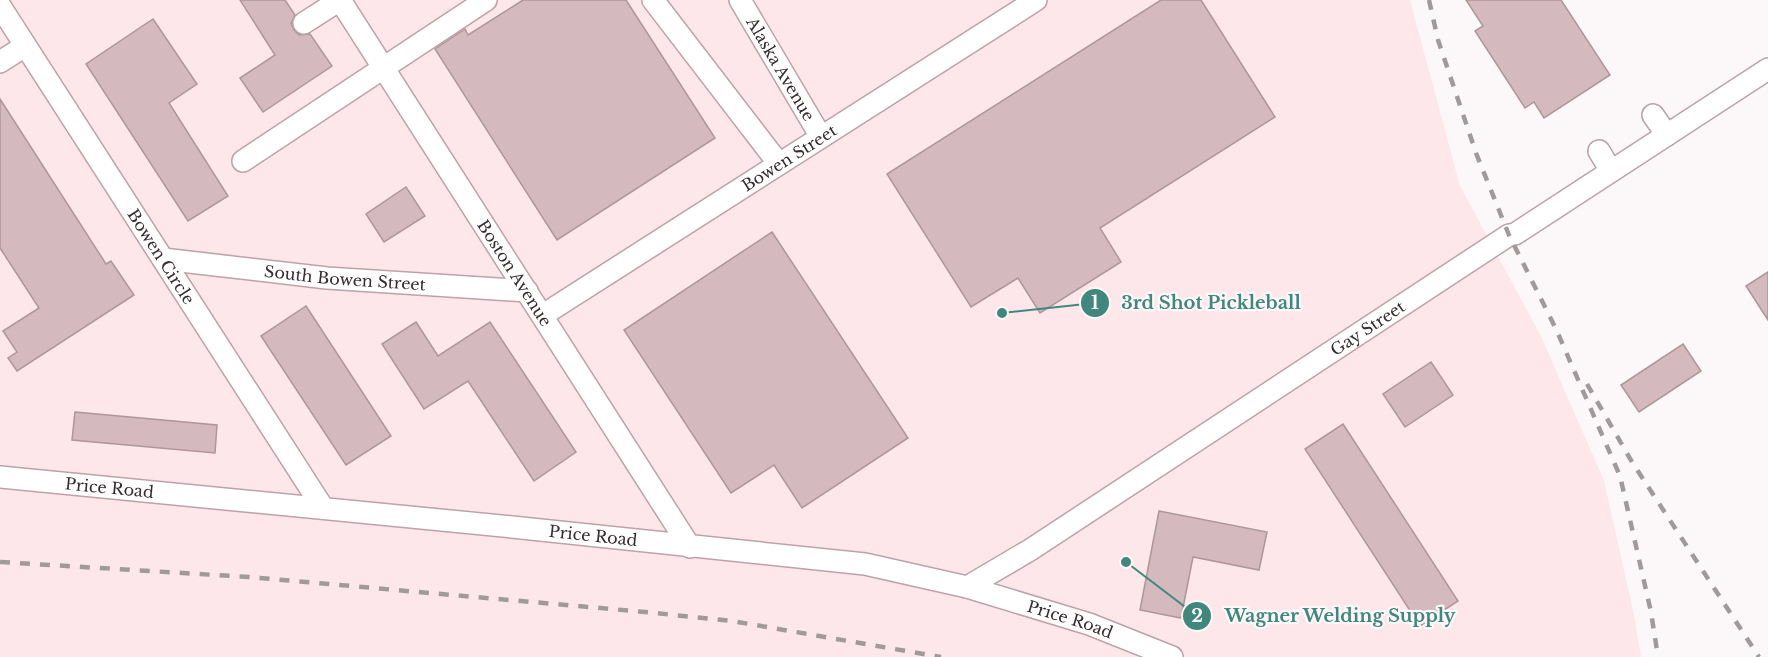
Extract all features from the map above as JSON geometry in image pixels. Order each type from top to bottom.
[{"type":"street","points":[[304,23],[340,0]]},
{"type":"street","name":"Boston Avenue","points":[[340,0],[690,547]]},
{"type":"street","points":[[243,161],[486,0]]},
{"type":"street","points":[[653,0],[779,164]]},
{"type":"street","name":"Alaska Avenue","points":[[741,0],[822,136]]},
{"type":"street","name":"Bowen Street","points":[[543,315],[1035,0]]},
{"type":"street","name":"Bowen Circle","points":[[0,6],[323,508]]},
{"type":"street","points":[[0,62],[25,46]]},
{"type":"street","name":"Gay Street","points":[[967,587],[1030,550],[1509,235],[1515,234],[1768,69]]},
{"type":"street","points":[[1653,115],[1667,135]]},
{"type":"street","points":[[1599,152],[1611,171]]},
{"type":"street","name":"South Bowen Street","points":[[163,259],[327,278],[527,291]]},
{"type":"street","name":"Price Road","points":[[0,477],[865,564],[967,587],[1089,624],[1172,657]]},
{"type":"shaded area","points":[[0,0],[1410,0],[1460,186],[1541,336],[1604,481],[1641,657],[0,657]]},
{"type":"building","points":[[240,0],[285,0],[295,15],[291,23],[294,30],[299,35],[310,34],[332,66],[263,112],[240,78],[275,55]]},
{"type":"building","points":[[523,0],[626,0],[715,138],[557,240],[435,49],[465,29],[468,35]]},
{"type":"building","points":[[1161,0],[1201,0],[1275,117],[1100,228],[1121,262],[1040,313],[1018,278],[971,307],[887,174]]},
{"type":"building","points":[[1466,0],[1561,0],[1610,75],[1544,118],[1534,102],[1525,108],[1475,31],[1483,26]]},
{"type":"building","points":[[153,19],[197,84],[169,103],[228,196],[188,221],[86,64]]},
{"type":"building","points":[[0,99],[106,264],[111,261],[134,295],[17,371],[8,358],[17,352],[3,331],[39,308],[0,248]]},
{"type":"building","points":[[406,187],[425,216],[384,242],[366,214]]},
{"type":"building","points":[[772,232],[908,438],[802,508],[774,465],[731,493],[624,330]]},
{"type":"building","points":[[1768,272],[1768,320],[1746,286]]},
{"type":"building","points":[[306,306],[391,436],[346,465],[261,336]]},
{"type":"building","points":[[416,322],[438,356],[490,322],[576,452],[534,481],[468,381],[424,409],[382,344]]},
{"type":"building","points":[[1683,344],[1701,371],[1639,412],[1621,385]]},
{"type":"building","points":[[1431,362],[1453,395],[1405,427],[1383,394]]},
{"type":"building","points":[[75,412],[217,425],[215,453],[72,440]]},
{"type":"building","points":[[1343,424],[1458,601],[1420,626],[1305,449]]},
{"type":"building","points":[[1159,511],[1267,532],[1259,570],[1193,557],[1181,618],[1140,610]]},
{"type":"railway","points":[[1429,0],[1438,40],[1476,153],[1509,235],[1556,329],[1620,476],[1651,612],[1658,657]]},
{"type":"railway","points":[[1587,384],[1632,462],[1759,657]]},
{"type":"railway","points":[[0,562],[249,577],[645,612],[732,621],[941,657]]},
{"type":"place","name":"3rd Shot Pickleball","points":[[1002,313]]},
{"type":"place","name":"Wagner Welding Supply","points":[[1126,562]]}]
